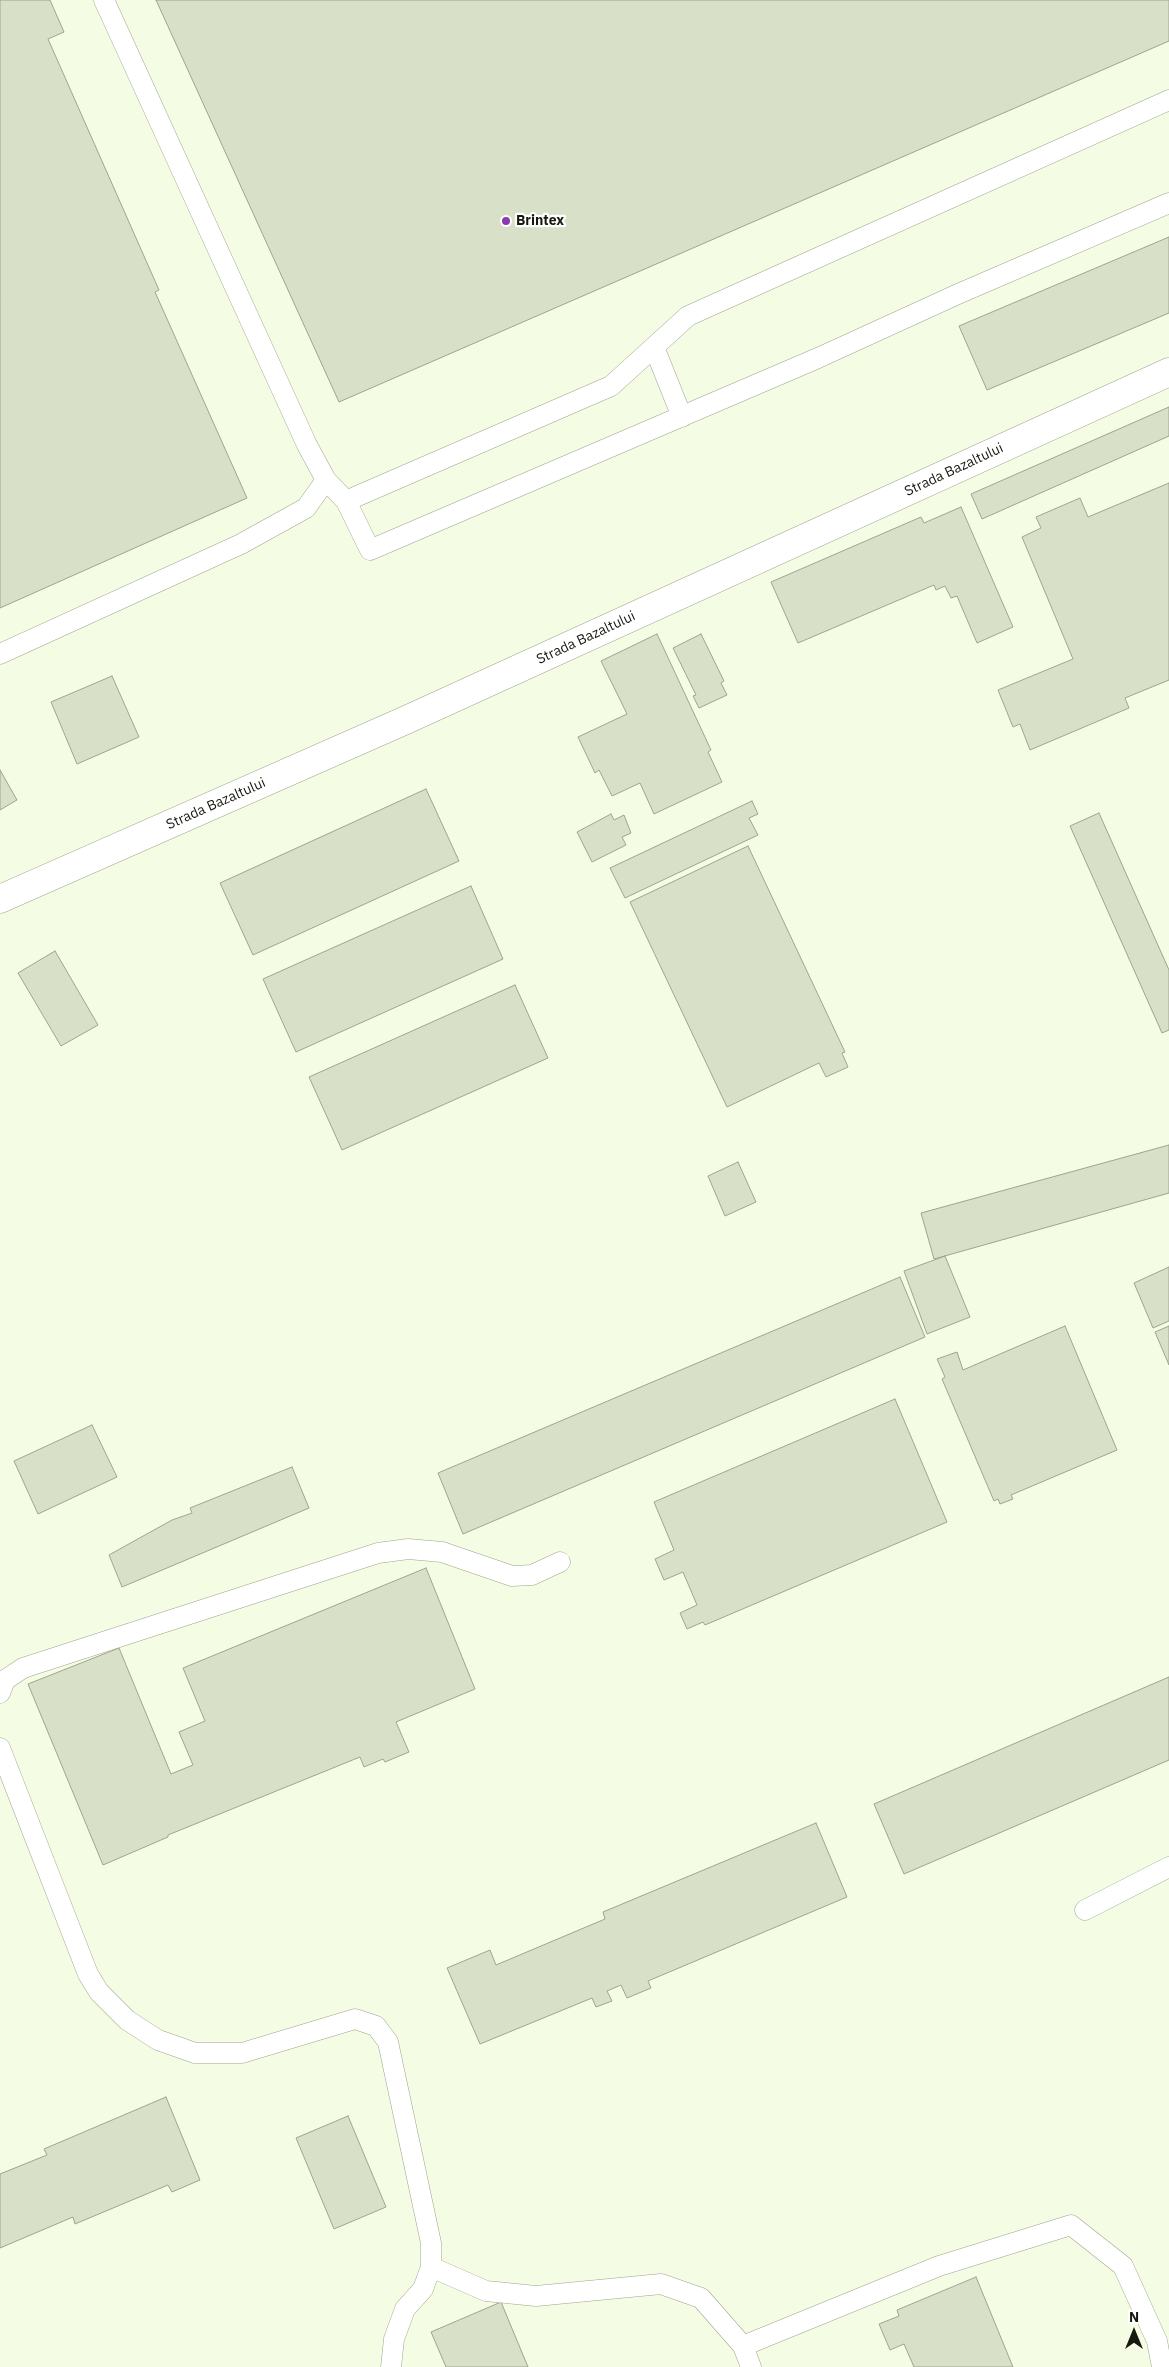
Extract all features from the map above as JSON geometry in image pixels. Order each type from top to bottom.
[{"type":"street","name":"Strada Bazaltului","points":[[0,899],[406,720],[1169,372]]},
{"type":"lane","points":[[104,0],[308,445],[326,480],[346,501],[370,550],[682,417],[958,294],[1169,203]]},
{"type":"lane","points":[[346,501],[611,386],[688,316],[1169,100]]},
{"type":"lane","points":[[654,347],[682,417]]},
{"type":"lane","points":[[0,654],[241,544],[306,508],[326,480]]},
{"type":"lane","points":[[0,1693],[5,1680],[23,1668],[378,1553],[408,1549],[442,1552],[512,1576],[532,1575],[560,1562]]},
{"type":"lane","points":[[0,1748],[88,1974],[99,1992],[127,2020],[158,2040],[194,2053],[242,2053],[354,2019],[376,2026],[388,2042],[431,2243],[431,2267],[423,2289],[405,2309],[394,2339],[390,2366]]},
{"type":"lane","points":[[1085,1910],[1169,1867]]},
{"type":"lane","points":[[743,2346],[939,2266],[1070,2225],[1123,2266],[1157,2341],[1162,2367]]},
{"type":"lane","points":[[431,2267],[486,2290],[536,2296],[661,2284],[701,2298],[743,2346],[751,2367]]},
{"type":"building","points":[[0,0],[50,0],[64,32],[48,39],[159,290],[155,292],[247,498],[0,608]]},
{"type":"building","name":"Brintex","points":[[156,0],[1169,0],[1169,41],[339,402]]},
{"type":"building","points":[[1169,237],[1169,313],[987,390],[959,326]]},
{"type":"building","points":[[1169,407],[1169,436],[982,519],[971,494]]},
{"type":"building","points":[[1169,483],[1169,680],[1125,698],[1129,708],[1030,750],[1020,724],[1013,727],[998,690],[1073,659],[1022,537],[1041,528],[1036,517],[1080,498],[1088,517]]},
{"type":"building","points":[[961,507],[1013,627],[977,643],[957,596],[951,598],[945,586],[936,590],[934,585],[798,643],[771,582],[921,517],[924,523]]},
{"type":"building","points":[[657,634],[711,750],[708,752],[722,782],[654,814],[640,783],[612,796],[599,770],[595,773],[578,737],[627,714],[601,661]]},
{"type":"building","points":[[701,634],[724,681],[721,683],[727,695],[699,708],[693,696],[696,695],[673,648]]},
{"type":"building","points":[[112,676],[139,737],[77,764],[51,702]]},
{"type":"building","points":[[0,770],[17,800],[0,810]]},
{"type":"building","points":[[426,789],[459,861],[253,955],[220,883]]},
{"type":"building","points":[[752,801],[758,814],[749,818],[758,835],[625,898],[610,868]]},
{"type":"building","points":[[1099,813],[1169,970],[1169,1030],[1162,1033],[1070,826]]},
{"type":"building","points":[[611,814],[614,820],[624,815],[631,833],[622,837],[626,845],[592,862],[577,832]]},
{"type":"building","points":[[748,846],[845,1052],[842,1053],[848,1067],[826,1077],[819,1063],[727,1107],[630,902]]},
{"type":"building","points":[[471,886],[503,959],[296,1052],[263,979]]},
{"type":"building","points":[[55,951],[98,1025],[61,1046],[18,973]]},
{"type":"building","points":[[515,985],[548,1058],[342,1150],[309,1077]]},
{"type":"building","points":[[1169,1145],[1169,1193],[934,1259],[921,1213]]},
{"type":"building","points":[[738,1162],[756,1202],[725,1216],[708,1176]]},
{"type":"building","points":[[945,1256],[970,1317],[927,1334],[904,1271]]},
{"type":"building","points":[[1169,1267],[1169,1321],[1153,1328],[1134,1283]]},
{"type":"building","points":[[900,1277],[925,1337],[463,1534],[438,1473]]},
{"type":"building","points":[[1065,1326],[1117,1450],[1011,1495],[1013,1499],[1000,1504],[998,1499],[994,1501],[942,1379],[945,1377],[937,1359],[957,1352],[963,1370]]},
{"type":"building","points":[[1169,1326],[1169,1365],[1155,1332]]},
{"type":"building","points":[[895,1399],[947,1522],[705,1625],[703,1622],[687,1629],[680,1613],[697,1605],[683,1572],[664,1580],[655,1559],[674,1550],[654,1502]]},
{"type":"building","points":[[92,1425],[117,1477],[38,1514],[14,1461]]},
{"type":"building","points":[[292,1467],[309,1508],[122,1587],[109,1555],[172,1520],[192,1513],[190,1508]]},
{"type":"building","points":[[426,1568],[475,1689],[396,1722],[409,1752],[385,1762],[383,1759],[364,1767],[360,1757],[168,1835],[168,1837],[103,1865],[28,1684],[119,1648],[171,1774],[193,1765],[179,1732],[205,1721],[183,1668]]},
{"type":"building","points":[[1169,1677],[1169,1760],[904,1874],[874,1804]]},
{"type":"building","points":[[816,1823],[847,1897],[648,1981],[651,1988],[627,1998],[621,1985],[607,1991],[612,2001],[596,2007],[592,1998],[480,2044],[447,1968],[490,1950],[496,1965],[605,1919],[603,1912]]},
{"type":"building","points":[[166,2097],[200,2180],[172,2192],[168,2185],[75,2224],[73,2217],[0,2248],[0,2174],[47,2155],[44,2149]]},
{"type":"building","points":[[348,2116],[386,2207],[334,2229],[296,2138]]},
{"type":"building","points":[[976,2277],[1013,2367],[914,2367],[904,2344],[890,2350],[879,2324],[899,2316],[897,2310]]},
{"type":"building","points":[[501,2302],[528,2367],[446,2367],[431,2332]]},
{"type":"place","name":"Brintex","points":[[506,221]]}]
